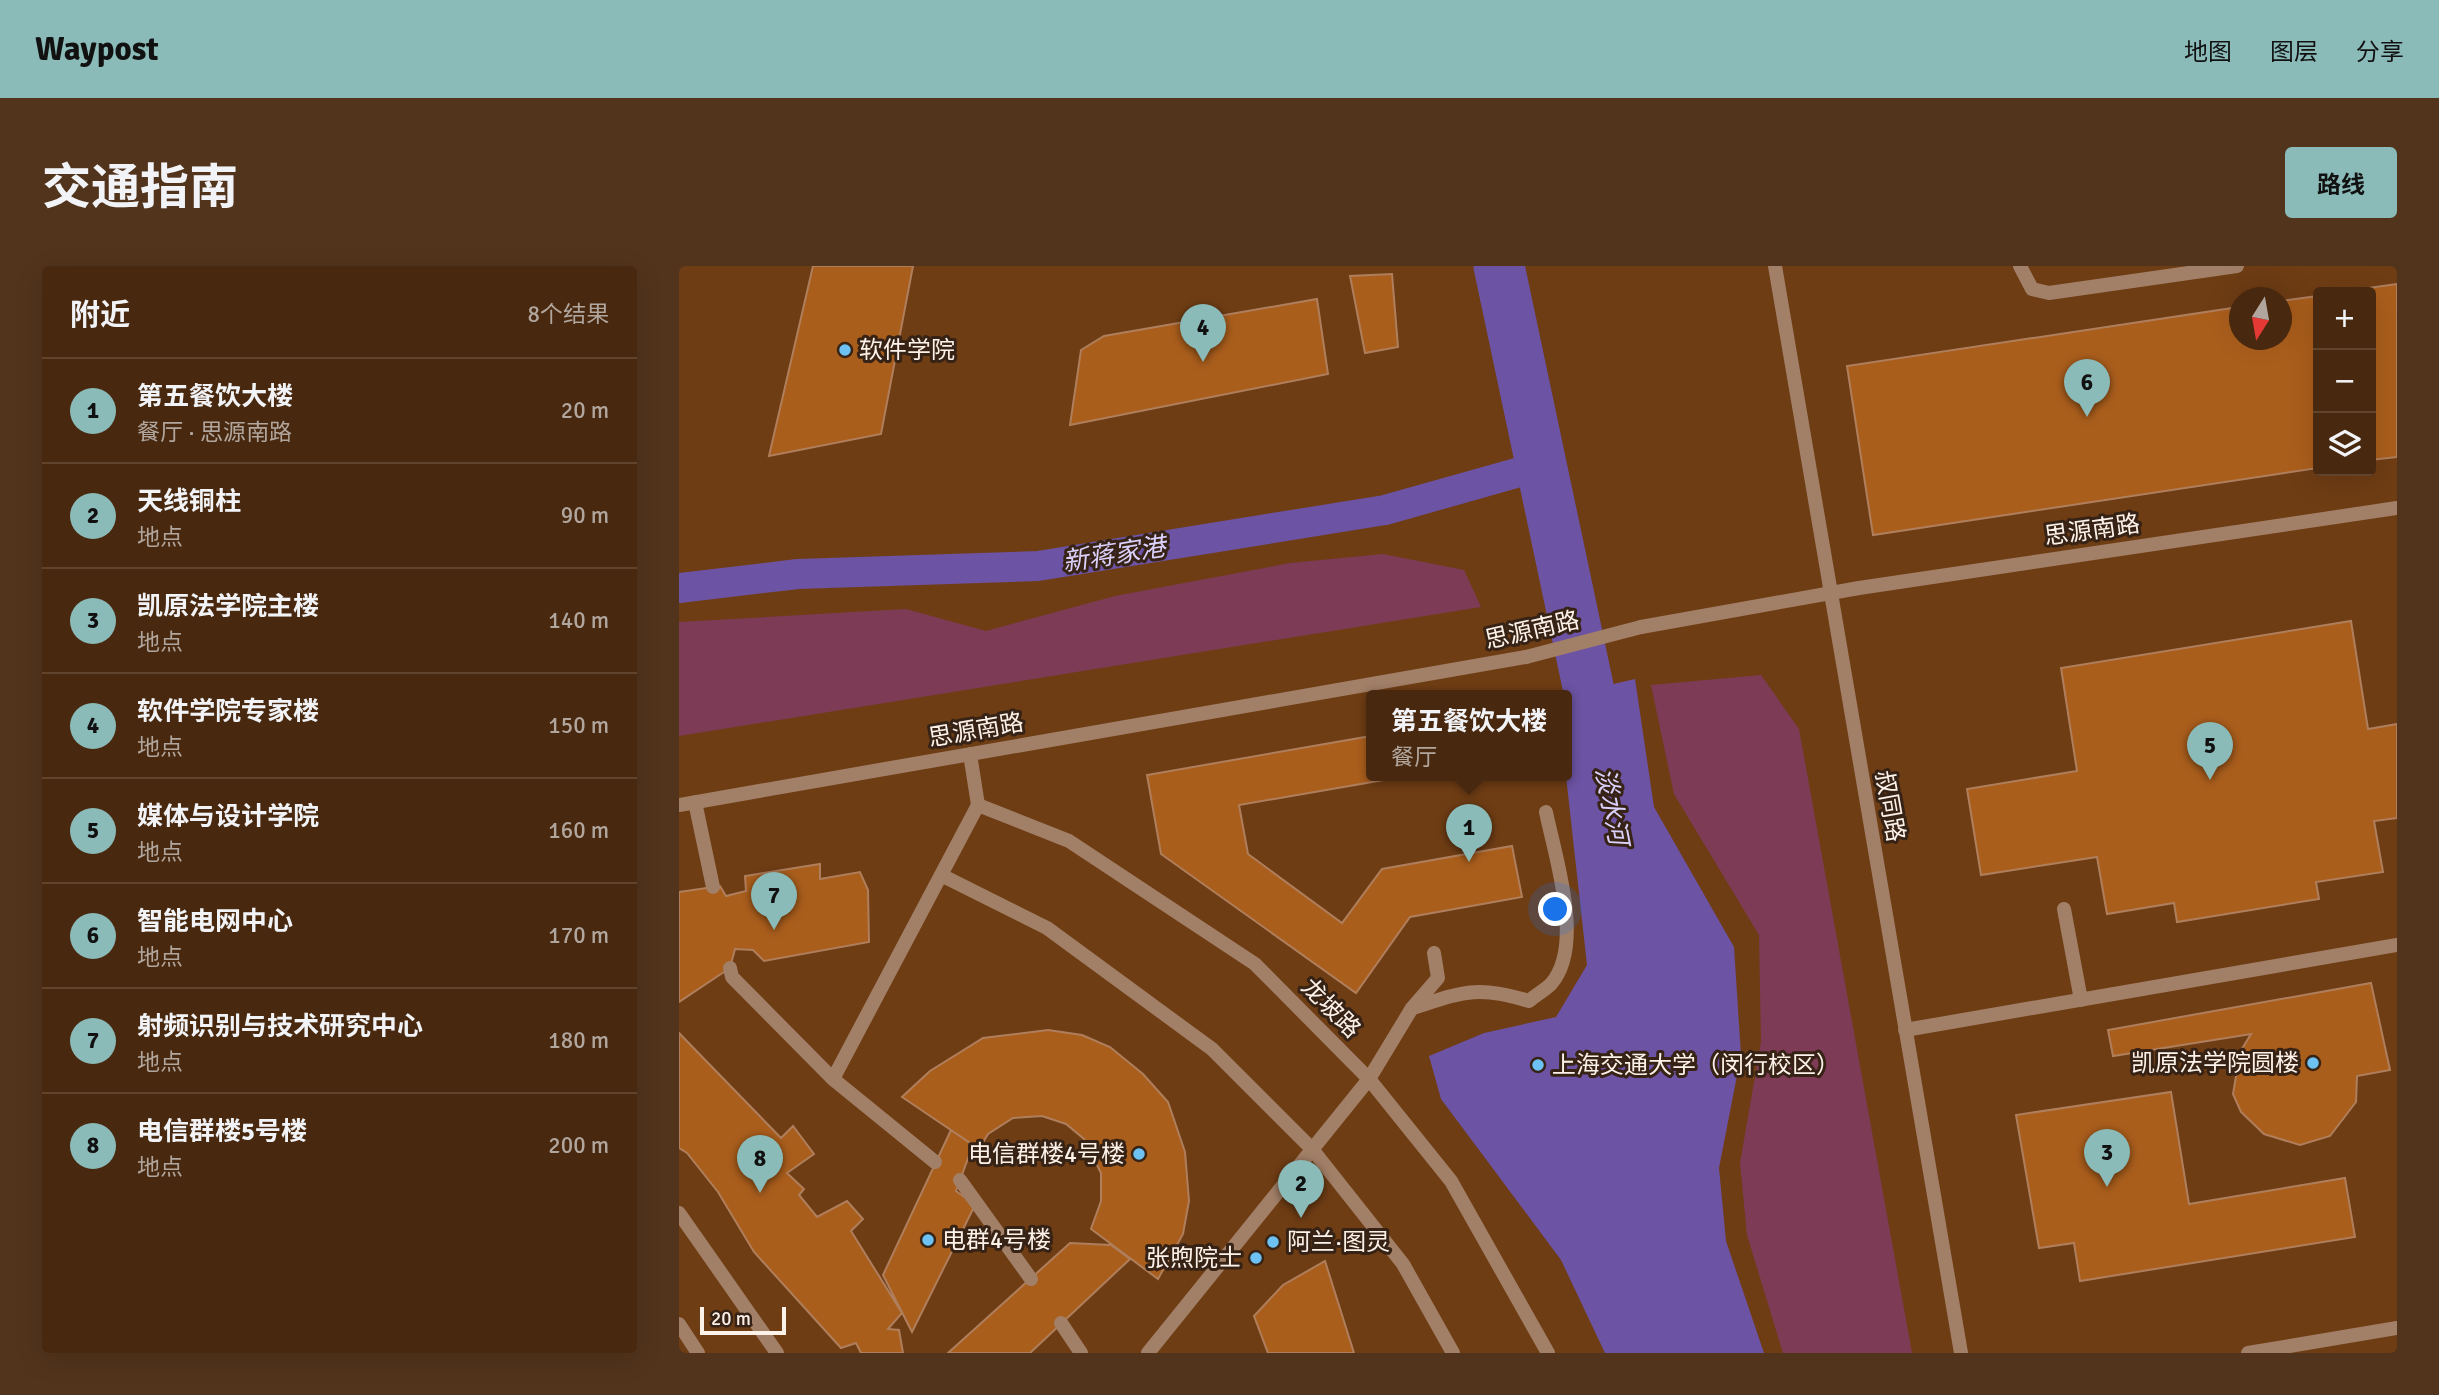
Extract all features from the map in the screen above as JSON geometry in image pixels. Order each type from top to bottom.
[{"type":"street","name":"叔同路","points":[[1775,266],[1961,1353]]},
{"type":"street","points":[[2019,266],[2032,289],[2049,293],[2237,266]]},
{"type":"street","name":"思源南路","points":[[679,805],[1526,657],[1641,627],[1831,592],[2397,508]]},
{"type":"street","points":[[833,1079],[978,805],[970,754]]},
{"type":"street","points":[[695,802],[713,887]]},
{"type":"street","name":"龙坡路","points":[[978,805],[1069,841],[1255,964],[1369,1079],[1451,1181],[1548,1353]]},
{"type":"street","points":[[1412,1008],[1464,992],[1496,991],[1529,1001],[1552,982],[1565,952],[1567,917],[1546,812]]},
{"type":"street","points":[[941,875],[1047,928],[1212,1049],[1313,1149],[1403,1264],[1453,1353]]},
{"type":"street","points":[[2064,909],[2081,1000]]},
{"type":"street","points":[[1905,1030],[2397,946]]},
{"type":"street","points":[[1148,1353],[1369,1079],[1412,1008],[1438,978],[1434,953]]},
{"type":"street","points":[[730,968],[732,977],[833,1079],[935,1163]]},
{"type":"street","points":[[960,1180],[1031,1279]]},
{"type":"street","points":[[679,1213],[777,1353]]},
{"type":"street","points":[[1061,1323],[1081,1353]]},
{"type":"street","points":[[679,1324],[698,1353]]},
{"type":"street","points":[[2248,1353],[2397,1328]]},
{"type":"shaded area","name":"上海交通大学（闵行校区）","points":[[679,266],[2397,266],[2397,1353],[679,1353]]},
{"type":"shaded area","points":[[1383,554],[1464,570],[1481,607],[679,736],[679,622],[906,609],[986,631],[1115,596],[1290,563]]},
{"type":"shaded area","points":[[1761,675],[1799,729],[1912,1353],[1783,1353],[1747,1235],[1740,1163],[1761,1042],[1759,935],[1674,794],[1651,685]]},
{"type":"water","points":[[1635,679],[1654,807],[1734,947],[1741,1055],[1719,1168],[1726,1241],[1764,1353],[1605,1353],[1561,1260],[1441,1099],[1429,1056],[1484,1033],[1556,1017],[1587,965],[1567,781],[1572,781],[1572,694]]},
{"type":"building","name":"软件学院","points":[[813,266],[913,266],[881,434],[769,456]]},
{"type":"building","points":[[1392,274],[1398,347],[1365,353],[1350,276]]},
{"type":"building","points":[[2397,284],[2397,457],[2376,459],[2376,287]]},
{"type":"building","points":[[2313,297],[2313,469],[1873,535],[1847,366],[2229,309],[2229,350],[2292,350],[2292,300]]},
{"type":"building","points":[[1317,299],[1328,374],[1070,425],[1081,350],[1104,336]]},
{"type":"building","points":[[2351,621],[2368,729],[2397,724],[2397,818],[2374,821],[2383,872],[2316,882],[2319,899],[2177,922],[2174,903],[2107,914],[2097,857],[1981,875],[1967,789],[2077,771],[2061,668]]},
{"type":"building","points":[[1366,737],[1366,781],[1378,781],[1239,805],[1248,854],[1342,923],[1382,869],[1512,846],[1522,897],[1410,917],[1356,993],[1161,854],[1147,775]]},
{"type":"building","points":[[820,864],[820,879],[860,872],[868,890],[869,942],[764,961],[753,950],[735,949],[730,968],[679,1002],[679,892],[720,886],[726,896],[746,891],[745,876]]},
{"type":"building","name":"凯原法学院圆楼","points":[[2371,983],[2390,1070],[2357,1076],[2356,1102],[2330,1136],[2300,1145],[2264,1134],[2241,1112],[2233,1094],[2240,1052],[2251,1034],[2113,1056],[2108,1030]]},
{"type":"building","name":"凯原法学院圆楼","points":[[2371,983],[2390,1070],[2357,1076],[2356,1102],[2330,1136],[2300,1145],[2264,1134],[2241,1112],[2233,1094],[2240,1052],[2251,1034],[2113,1056],[2108,1030]]},
{"type":"building","name":"电信群楼4号楼","points":[[1048,1030],[1082,1035],[1110,1047],[1143,1074],[1168,1102],[1185,1152],[1189,1201],[1183,1234],[1158,1279],[1091,1229],[1101,1201],[1101,1173],[1084,1139],[1066,1124],[1042,1116],[1013,1118],[988,1134],[979,1149],[902,1097],[930,1071],[983,1038]]},
{"type":"building","points":[[679,1033],[781,1138],[793,1126],[814,1154],[787,1173],[804,1189],[799,1195],[817,1217],[847,1201],[863,1219],[851,1231],[902,1313],[888,1329],[899,1330],[903,1353],[861,1353],[856,1343],[841,1348],[754,1252],[718,1192],[687,1153],[679,1148]]},
{"type":"building","points":[[2171,1092],[2189,1204],[2345,1178],[2355,1237],[2080,1281],[2074,1243],[2039,1248],[2016,1115]]},
{"type":"building","points":[[2171,1092],[2189,1204],[2345,1178],[2355,1237],[2080,1281],[2074,1243],[2039,1248],[2016,1115]]},
{"type":"building","name":"电群4号楼","points":[[951,1130],[973,1145],[956,1191],[975,1205],[912,1332],[883,1275]]},
{"type":"building","points":[[1070,1243],[1111,1245],[1130,1259],[1030,1353],[948,1353]]},
{"type":"building","points":[[1325,1261],[1354,1353],[1268,1353],[1254,1316],[1283,1285]]},
{"type":"waterway","name":"淡水河","points":[[1499,266],[1603,757]]},
{"type":"waterway","name":"新蒋家港","points":[[679,588],[798,574],[1038,566],[1385,510],[1541,466]]},
{"type":"place","name":"软件学院","points":[[845,350]]},
{"type":"place","name":"软件学院专家楼","points":[[1203,362]]},
{"type":"place","name":"智能电网中心","points":[[2087,417]]},
{"type":"place","name":"媒体与设计学院","points":[[2210,780]]},
{"type":"place","name":"第五餐饮大楼","points":[[1469,862]]},
{"type":"place","name":"射频识别与技术研究中心","points":[[774,930]]},
{"type":"place","name":"凯原法学院圆楼","points":[[2313,1063]]},
{"type":"place","name":"上海交通大学（闵行校区）","points":[[1538,1065]]},
{"type":"place","name":"电信群楼4号楼","points":[[1139,1154]]},
{"type":"place","name":"凯原法学院主楼","points":[[2107,1187]]},
{"type":"place","name":"电信群楼5号楼","points":[[760,1193]]},
{"type":"place","name":"天线铜柱","points":[[1301,1218]]},
{"type":"place","name":"电群4号楼","points":[[928,1240]]},
{"type":"place","name":"阿兰·图灵","points":[[1273,1242]]},
{"type":"place","name":"张煦院士","points":[[1256,1258]]}]
